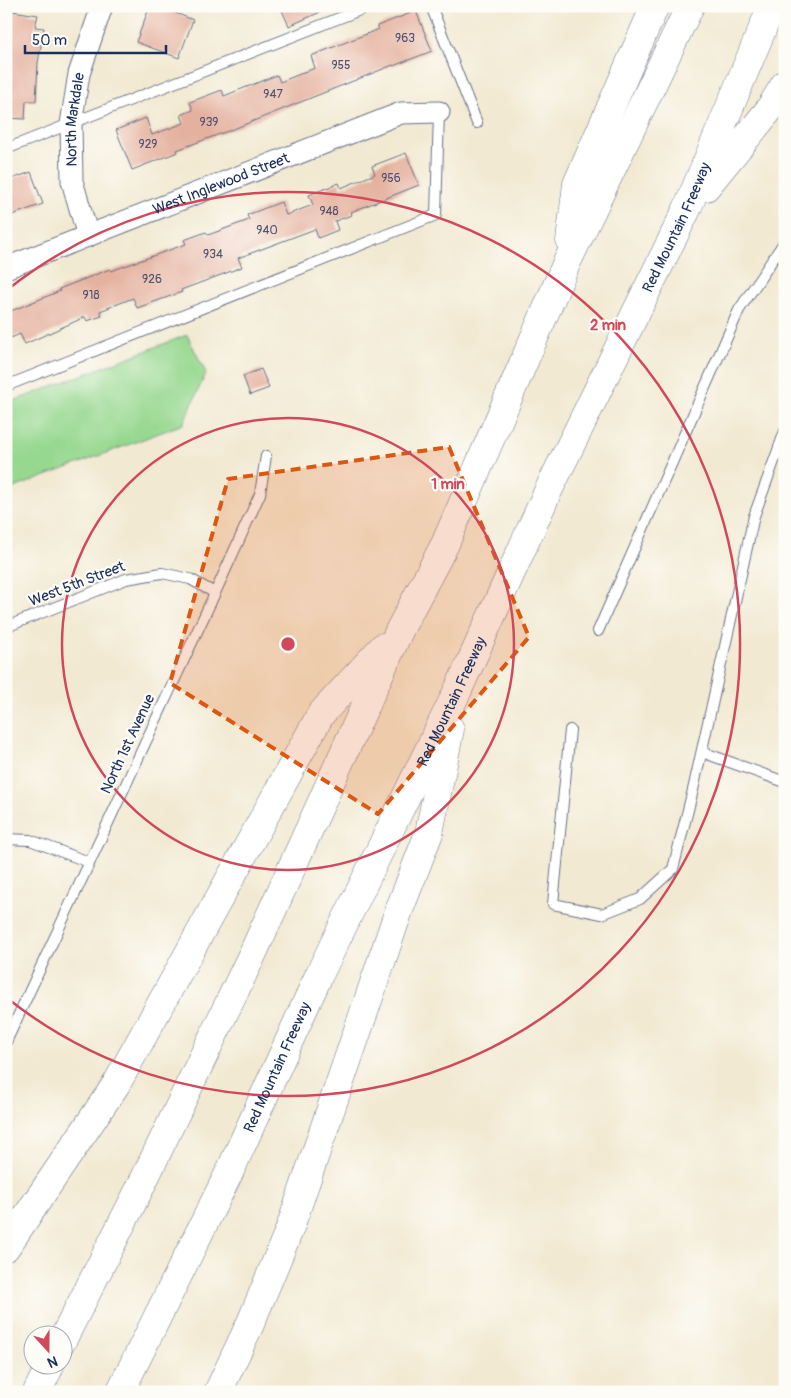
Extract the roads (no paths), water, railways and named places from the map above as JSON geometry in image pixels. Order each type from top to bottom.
[{"type":"highway","points":[[567,262],[577,184],[655,6]]},
{"type":"highway","points":[[70,1326],[144,1179],[249,962],[400,629],[445,544],[567,262],[690,6]]},
{"type":"highway","name":"Red Mountain Freeway","points":[[120,1392],[230,1171],[319,975],[458,690],[549,489],[687,210],[772,6]]},
{"type":"highway","points":[[687,210],[769,110],[785,84]]},
{"type":"highway","points":[[6,1247],[117,1083],[321,714],[400,629]]},
{"type":"highway","points":[[218,1392],[290,1228],[398,913],[429,833],[458,690]]},
{"type":"highway","points":[[37,1392],[45,1376]]},
{"type":"street","name":"North Markdale","points":[[88,236],[72,181],[71,124],[79,74],[102,6]]},
{"type":"street","name":"West Inglewood Street","points":[[6,268],[401,113],[438,112]]},
{"type":"lane","points":[[6,149],[370,6]]},
{"type":"lane","points":[[431,6],[477,123]]},
{"type":"lane","points":[[6,386],[436,215],[438,112]]},
{"type":"lane","points":[[598,631],[739,310],[785,241]]},
{"type":"lane","points":[[570,730],[553,904],[602,914],[640,899],[674,869],[754,516],[785,432]]},
{"type":"lane","name":"North 1st Avenue","points":[[6,1042],[260,494],[266,456]]},
{"type":"lane","name":"West 5th Street","points":[[6,627],[126,579],[162,573],[190,579],[215,593]]},
{"type":"lane","points":[[702,752],[785,782]]},
{"type":"lane","points":[[6,839],[30,840],[89,862]]}]
